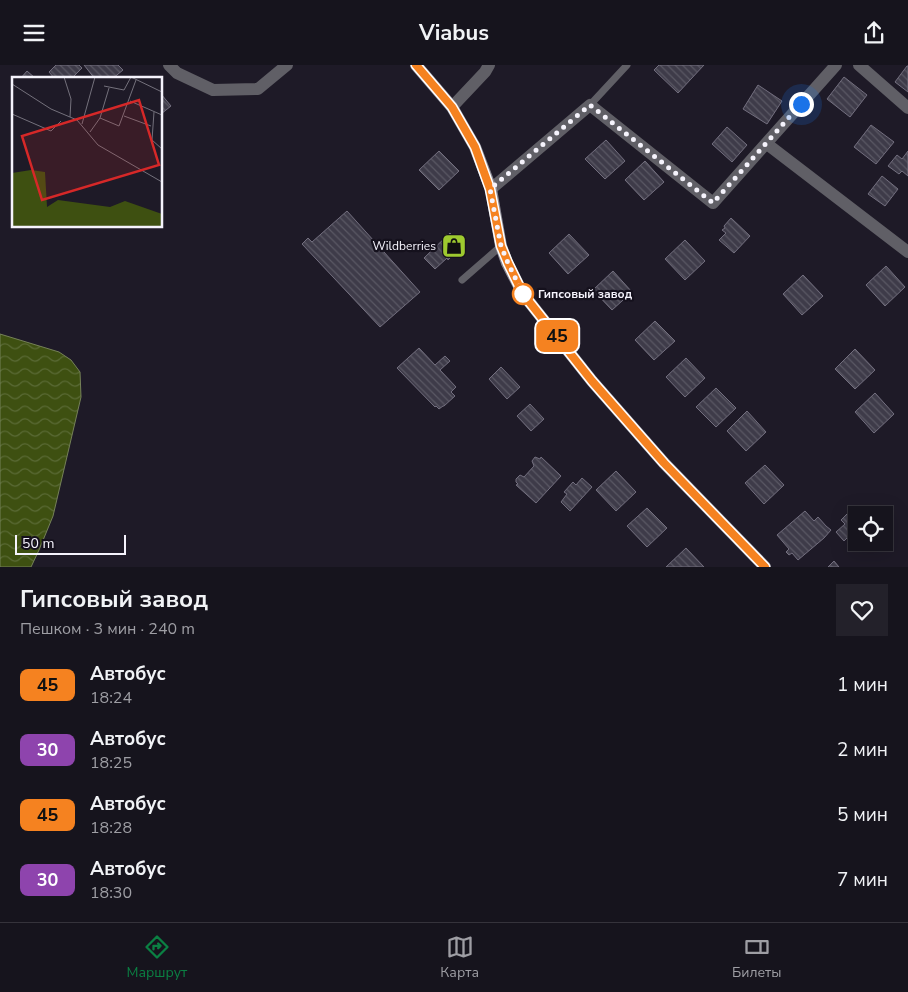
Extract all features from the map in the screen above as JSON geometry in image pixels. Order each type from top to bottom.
[{"type":"main road","points":[[416,65],[452,107],[475,147],[490,189],[501,246],[523,294],[592,381],[664,463],[765,567]]},
{"type":"street","points":[[169,65],[177,73],[213,90],[258,89],[287,65]]},
{"type":"street","points":[[452,107],[485,72],[489,65]]},
{"type":"street","points":[[490,189],[590,105],[713,203],[836,65]]},
{"type":"street","points":[[858,65],[908,108]]},
{"type":"street","points":[[766,144],[908,252]]},
{"type":"lane","points":[[590,105],[627,65]]},
{"type":"lane","points":[[462,280],[501,246]]},
{"type":"water","points":[[0,334],[59,352],[71,360],[80,372],[81,397],[53,516],[31,567],[0,567]]},
{"type":"building","points":[[56,65],[79,65],[82,68],[73,77],[53,77],[49,72]]},
{"type":"building","points":[[84,65],[118,65],[123,70],[114,77],[93,77]]},
{"type":"building","points":[[659,65],[704,65],[678,93],[654,70]]},
{"type":"building","points":[[908,66],[908,92],[895,82]]},
{"type":"building","points":[[27,71],[34,77],[22,77]]},
{"type":"building","points":[[844,77],[867,95],[850,117],[827,99]]},
{"type":"building","points":[[758,85],[782,101],[767,124],[743,109]]},
{"type":"building","points":[[162,95],[171,106],[162,113]]},
{"type":"building","points":[[871,125],[894,142],[876,164],[854,147]]},
{"type":"building","points":[[727,127],[747,145],[732,162],[712,144]]},
{"type":"building","points":[[606,140],[625,161],[605,179],[585,159]]},
{"type":"building","points":[[439,151],[459,171],[439,190],[419,170]]},
{"type":"building","points":[[908,151],[908,176],[902,171],[899,174],[888,166],[897,155],[902,159]]},
{"type":"building","points":[[645,161],[664,182],[644,200],[625,180]]},
{"type":"building","points":[[882,176],[898,189],[885,206],[868,194]]},
{"type":"building","points":[[347,211],[420,292],[380,327],[302,244],[308,238],[312,242]]},
{"type":"building","points":[[731,218],[750,236],[734,253],[719,240],[726,233],[722,230]]},
{"type":"building","points":[[450,233],[457,241],[462,243],[462,247],[457,249],[448,260],[447,258],[435,269],[424,258]]},
{"type":"building","points":[[569,234],[589,255],[568,274],[549,253]]},
{"type":"building","points":[[685,240],[705,261],[685,280],[665,259]]},
{"type":"building","points":[[886,266],[905,287],[885,306],[866,285]]},
{"type":"building","points":[[613,271],[632,292],[612,310],[593,290]]},
{"type":"building","points":[[803,275],[823,296],[802,315],[783,294]]},
{"type":"building","points":[[655,321],[675,341],[654,360],[635,340]]},
{"type":"building","points":[[419,348],[435,365],[445,356],[450,361],[440,370],[456,387],[451,392],[455,396],[439,409],[397,368]]},
{"type":"building","points":[[855,349],[875,370],[855,389],[835,369]]},
{"type":"building","points":[[686,358],[705,378],[685,397],[666,377]]},
{"type":"building","points":[[501,367],[520,387],[507,399],[489,379]]},
{"type":"building","points":[[716,388],[736,408],[716,427],[696,407]]},
{"type":"building","points":[[875,393],[894,414],[874,433],[855,412]]},
{"type":"building","points":[[530,404],[544,419],[531,431],[517,416]]},
{"type":"building","points":[[747,411],[766,432],[746,451],[727,431]]},
{"type":"building","points":[[535,457],[540,459],[541,457],[561,476],[536,503],[516,485],[518,484],[516,479],[520,475],[524,477],[534,466],[532,461]]},
{"type":"building","points":[[765,465],[784,485],[764,504],[745,483]]},
{"type":"building","points":[[616,471],[636,492],[616,511],[596,490]]},
{"type":"building","points":[[582,478],[592,487],[570,511],[561,502],[567,494],[564,492],[573,482],[576,485]]},
{"type":"building","points":[[647,508],[667,528],[647,547],[627,526]]},
{"type":"building","points":[[805,511],[814,521],[818,517],[831,530],[798,560],[792,553],[789,555],[786,552],[789,549],[777,535]]},
{"type":"building","points":[[848,513],[848,537],[844,541],[836,532],[845,524],[841,520]]},
{"type":"building","points":[[686,548],[704,567],[666,567]]},
{"type":"building","points":[[834,561],[839,567],[828,567]]},
{"type":"bus line","name":"45","points":[[416,65],[452,107],[475,147],[490,189],[501,246],[523,294],[592,381],[664,463],[765,567]]},
{"type":"place","name":"Wildberries","points":[[454,246]]},
{"type":"place","name":"Гипсовый завод","points":[[523,294]]},
{"type":"route","points":[[523,294],[501,246],[490,189],[590,105],[713,203],[801,104]]}]
